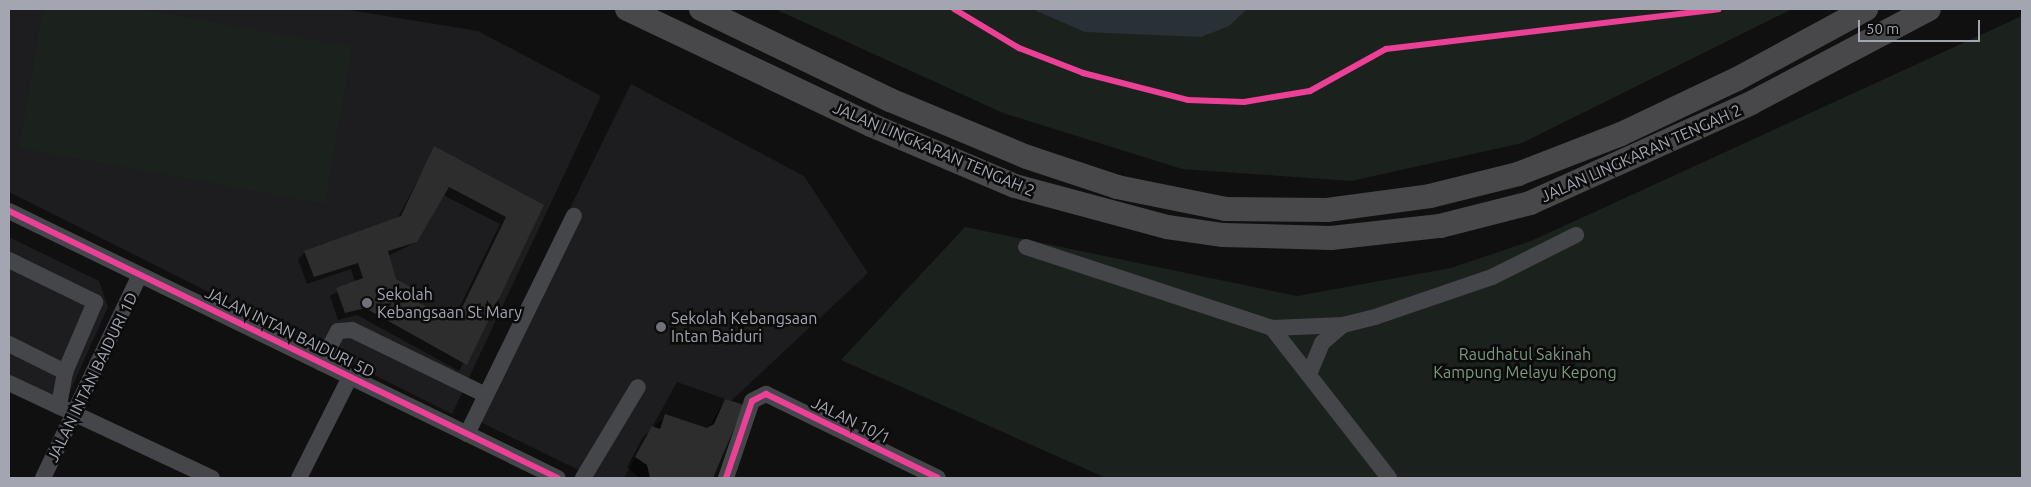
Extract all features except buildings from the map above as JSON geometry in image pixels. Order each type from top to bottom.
[{"type":"highway","name":"JALAN LINGKARAN TENGAH 2","points":[[627,9],[871,126],[1015,186],[1167,227],[1223,235],[1331,238],[1440,226],[1530,203],[1751,103],[1929,9]]},
{"type":"highway","name":"JALAN LINGKARAN TENGAH 2","points":[[701,9],[890,100],[1027,158],[1117,187],[1226,208],[1326,210],[1430,196],[1518,174],[1666,113],[1866,9]]},
{"type":"street","name":"JALAN INTAN BAIDURI 5D","points":[[9,211],[558,478]]},
{"type":"street","points":[[467,434],[574,216]]},
{"type":"street","points":[[1026,247],[1272,328],[1343,325],[1492,277],[1576,236]]},
{"type":"street","points":[[9,260],[95,302],[65,372],[59,406]]},
{"type":"street","name":"JALAN INTAN BAIDURI 1D","points":[[43,478],[140,275]]},
{"type":"street","points":[[1309,374],[1322,343],[1343,325]]},
{"type":"street","points":[[1272,328],[1389,478]]},
{"type":"street","points":[[321,363],[338,331],[352,330],[486,395]]},
{"type":"street","points":[[9,344],[65,372]]},
{"type":"street","points":[[299,478],[350,377]]},
{"type":"street","points":[[9,383],[212,478]]},
{"type":"street","points":[[583,478],[638,387]]},
{"type":"street","name":"JALAN 10/1","points":[[726,478],[752,401],[766,394],[938,478]]},
{"type":"shaded area","name":"Sekolah Kebangsaan St Mary","points":[[9,9],[343,9],[478,31],[601,96],[452,414],[9,192]]},
{"type":"shaded area","points":[[1032,9],[1247,9],[1229,26],[1201,37],[1085,32]]},
{"type":"shaded area","name":"Sekolah Kebangsaan Intan Baiduri","points":[[631,84],[804,176],[868,273],[731,401],[677,382],[624,478],[595,478],[468,416]]},
{"type":"shaded area","points":[[9,237],[99,281],[108,307],[59,416],[9,392]]},
{"type":"green space","points":[[43,9],[140,9],[352,47],[325,204],[19,148]]},
{"type":"green space","points":[[775,9],[1792,9],[1522,143],[1351,181],[1182,169],[1003,113]]},
{"type":"green space","name":"Raudhatul Sakinah Kampung Melayu Kepong","points":[[2022,16],[2022,478],[1106,478],[841,360],[965,227],[1297,296],[1451,268],[1531,241]]},
{"type":"cycle path","points":[[954,9],[1019,48],[1083,73],[1188,100],[1244,102],[1310,91],[1386,49],[1719,9]]},
{"type":"cycle path","points":[[9,211],[558,478]]},
{"type":"cycle path","points":[[726,478],[752,401],[766,394],[938,478]]},
{"type":"place","name":"Sekolah Kebangsaan St Mary","points":[[367,303]]},
{"type":"place","name":"Sekolah Kebangsaan Intan Baiduri","points":[[661,327]]}]
